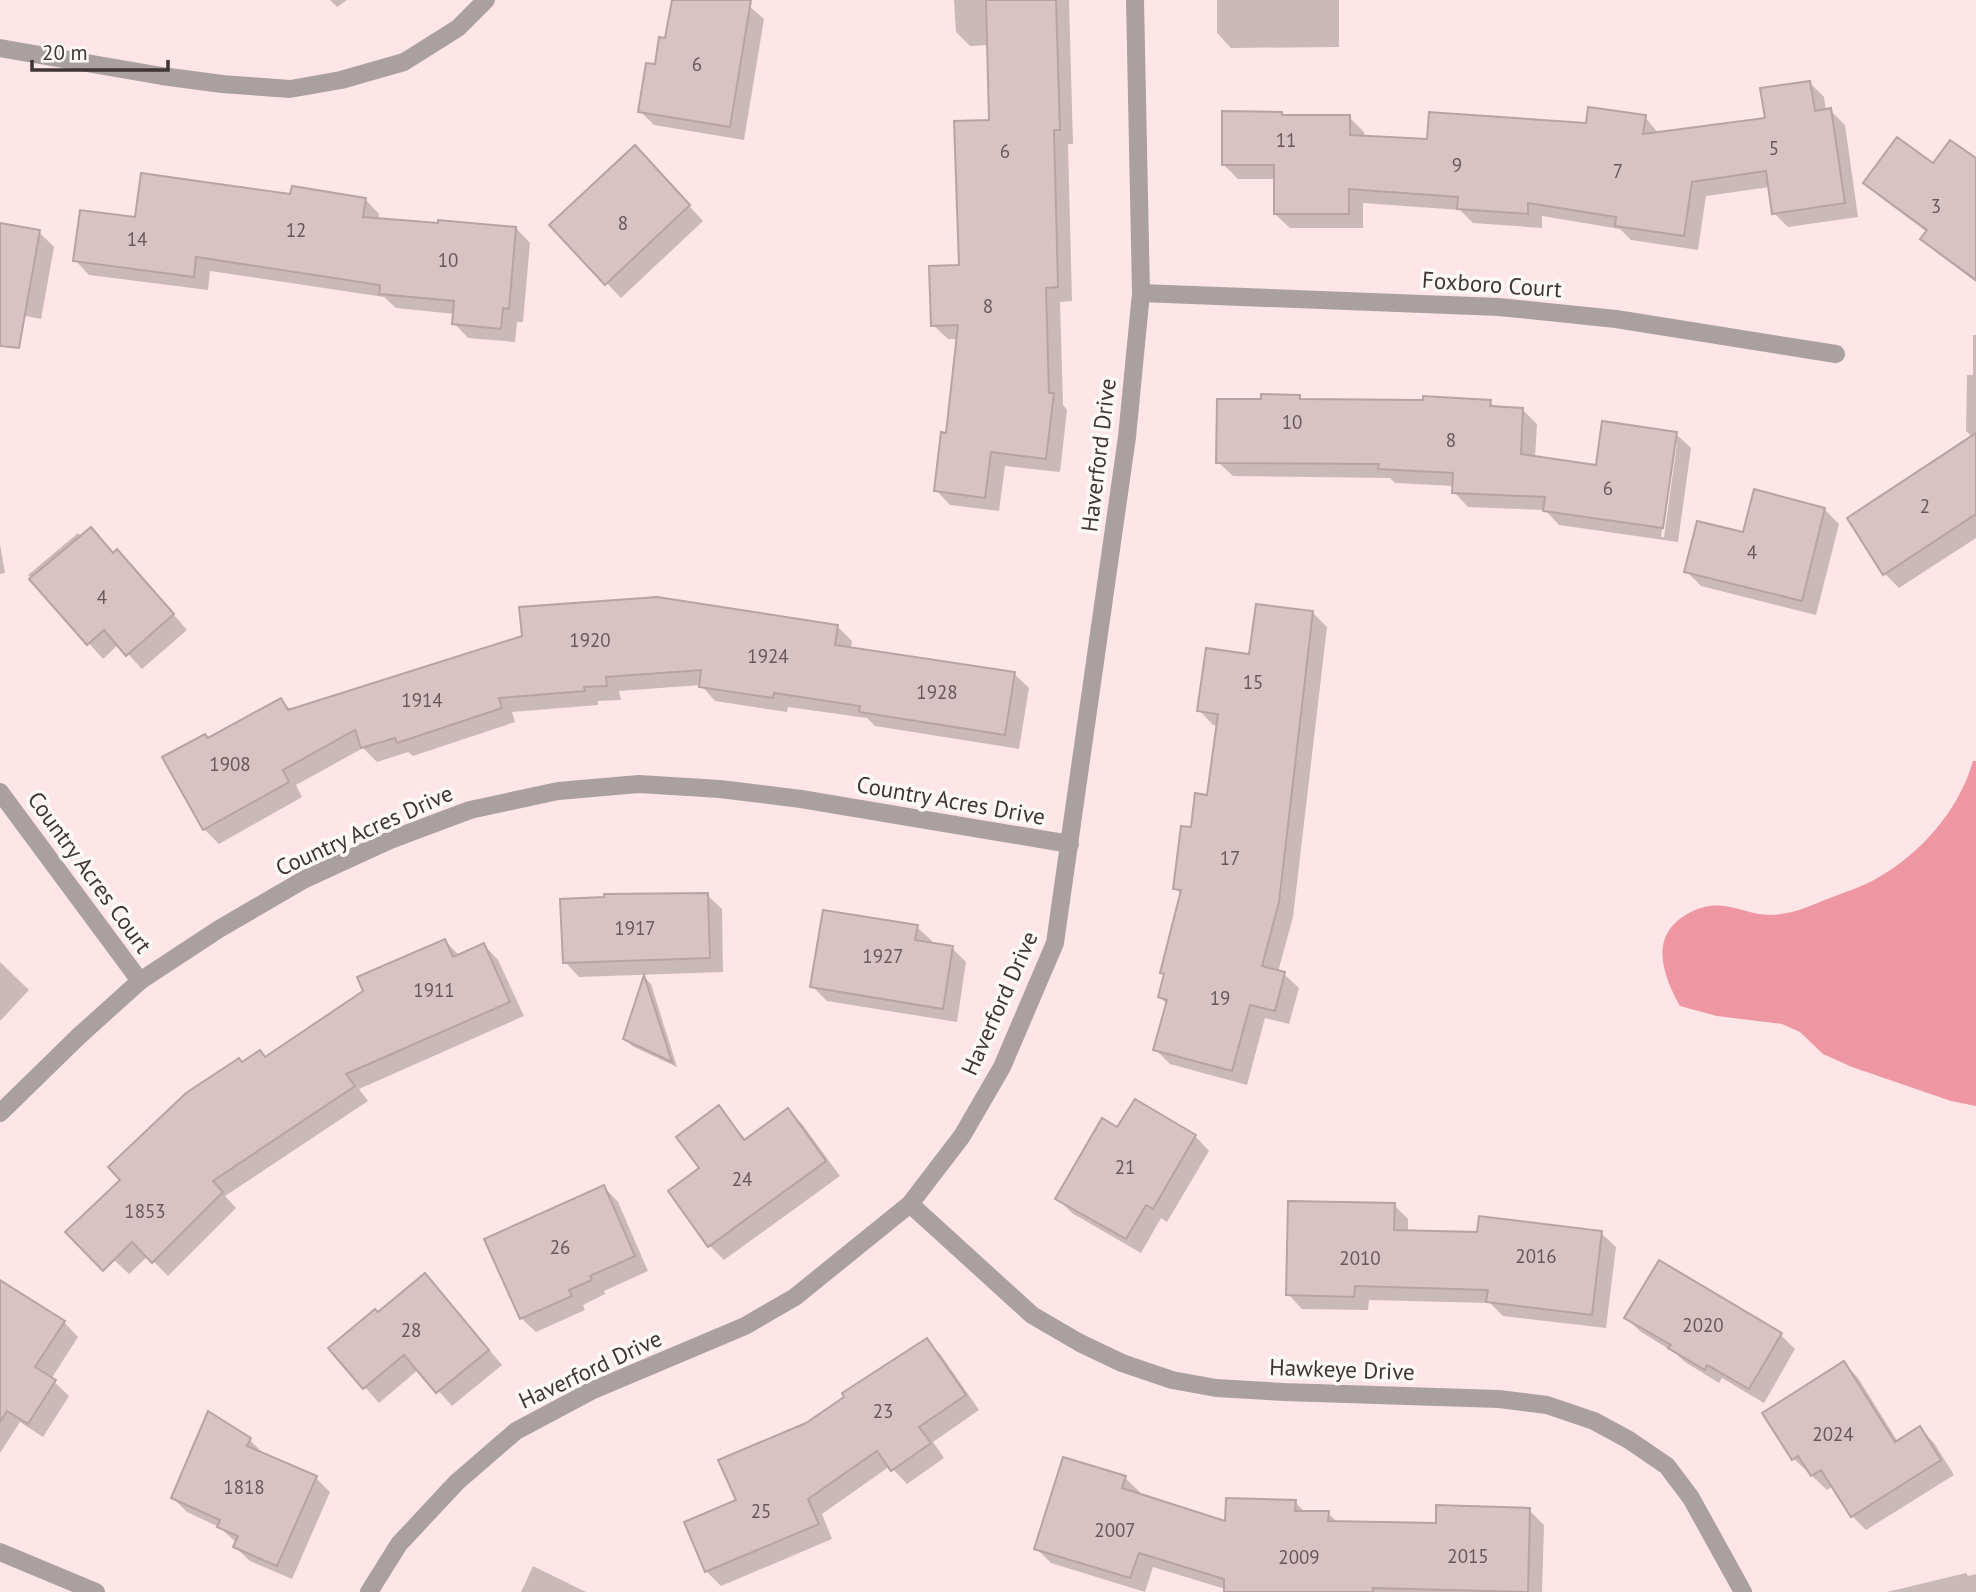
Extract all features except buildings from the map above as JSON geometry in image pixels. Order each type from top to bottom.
[{"type":"street","points":[[0,48],[162,76],[290,89],[341,80],[404,62],[458,28],[486,0]]},
{"type":"street","name":"Haverford Drive","points":[[369,1592],[399,1544],[457,1482],[516,1431],[591,1391],[745,1326],[795,1297],[910,1204],[962,1136],[1002,1067],[1055,943],[1127,438],[1141,293],[1135,0]]},
{"type":"street","name":"Foxboro Court","points":[[1141,293],[1499,306],[1616,319],[1836,355]]},
{"type":"street","name":"Country Acres Drive","points":[[0,1113],[139,981],[219,929],[305,879],[390,840],[470,810],[558,791],[639,784],[720,789],[801,799],[1070,844]]},
{"type":"street","name":"Country Acres Court","points":[[0,792],[139,981]]},
{"type":"street","name":"Hawkeye Drive","points":[[910,1204],[1032,1315],[1101,1353],[1172,1380],[1216,1388],[1284,1392],[1499,1399],[1547,1405],[1594,1421],[1629,1440],[1667,1466],[1692,1498],[1743,1592]]},
{"type":"street","points":[[0,1552],[96,1592]]},
{"type":"shaded area","points":[[1973,761],[1976,761],[1976,1106],[1951,1101],[1852,1067],[1823,1054],[1800,1032],[1782,1024],[1717,1016],[1680,1006],[1668,980],[1662,954],[1669,930],[1679,920],[1693,911],[1717,906],[1728,906],[1758,914],[1787,913],[1872,881],[1905,859],[1934,831],[1958,797]]}]
